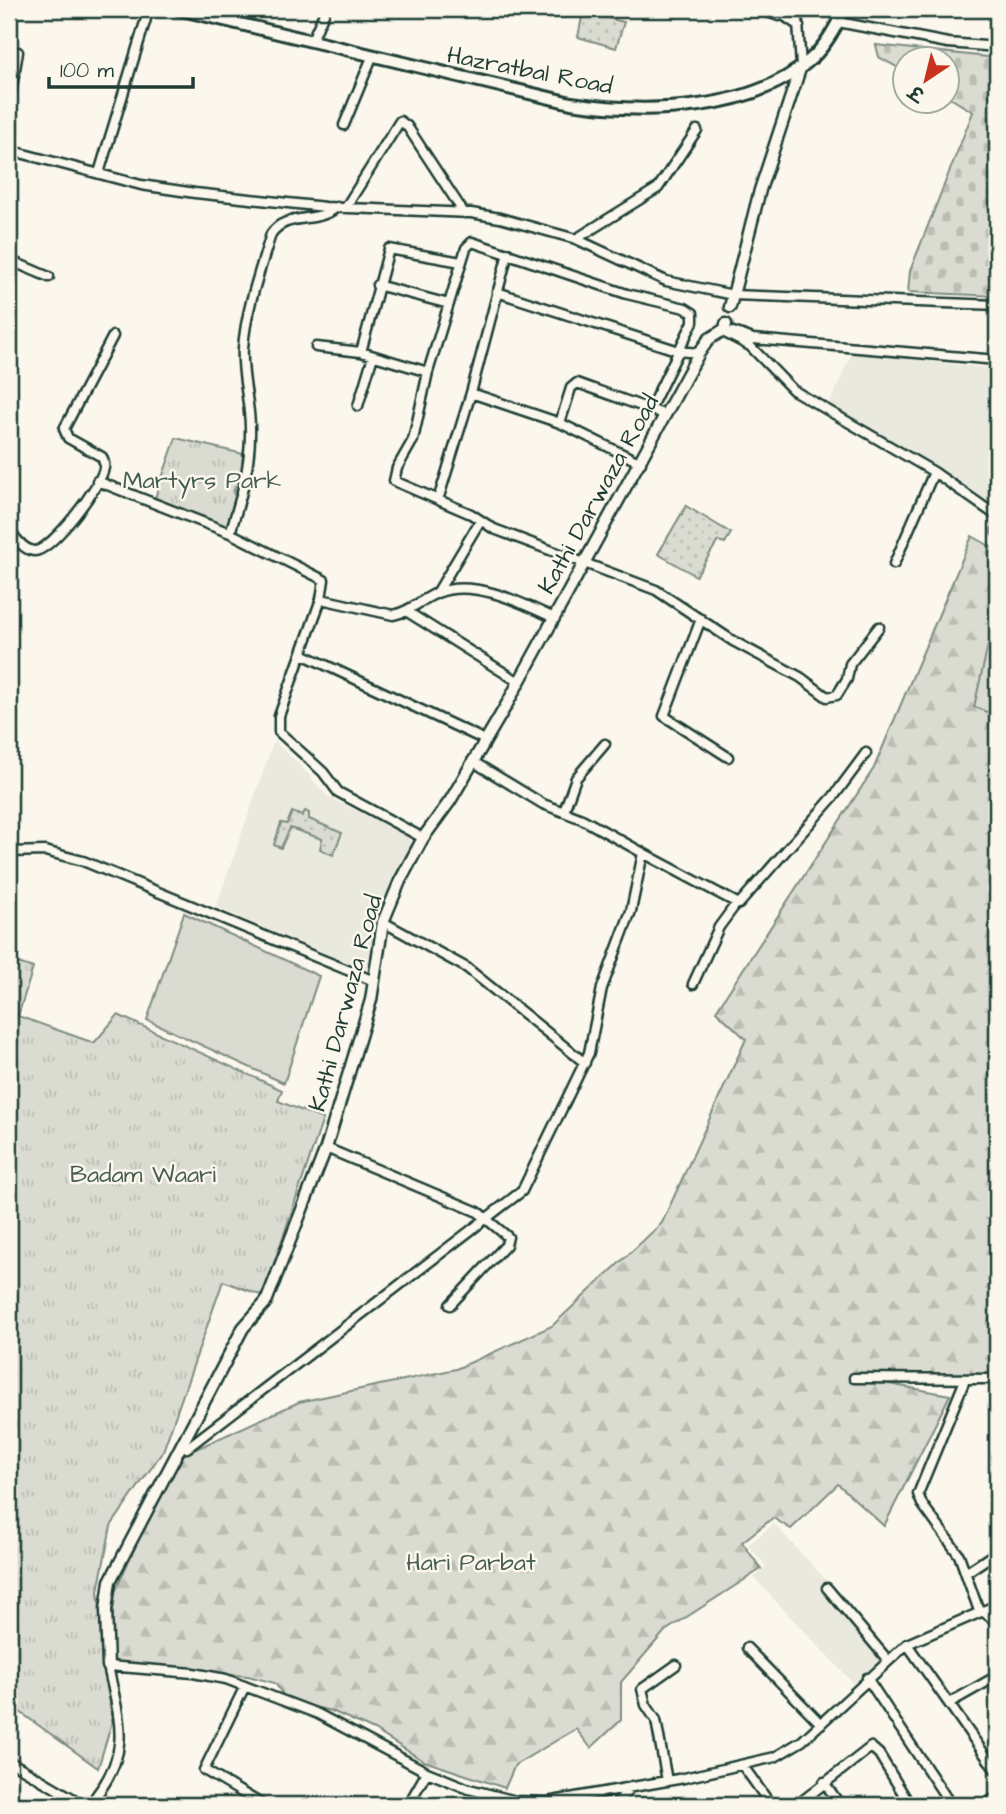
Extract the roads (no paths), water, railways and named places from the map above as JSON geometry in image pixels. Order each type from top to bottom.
[{"type":"main road","name":"Hazratbal Road","points":[[178,9],[571,103],[635,109],[694,106],[764,87],[813,58],[845,9]]},
{"type":"street","points":[[99,173],[149,9]]},
{"type":"street","points":[[312,42],[326,9]]},
{"type":"street","points":[[759,9],[799,26]]},
{"type":"street","points":[[774,9],[782,17]]},
{"type":"street","points":[[730,307],[760,190],[801,66],[797,9]]},
{"type":"street","points":[[838,22],[948,43],[997,47]]},
{"type":"street","points":[[9,105],[18,52]]},
{"type":"street","points":[[344,125],[372,57]]},
{"type":"street","points":[[230,533],[249,465],[250,429],[242,359],[244,335],[252,294],[271,234],[277,225],[287,220],[316,219],[341,207],[401,118],[464,212]]},
{"type":"street","points":[[576,239],[658,188],[697,130]]},
{"type":"street","points":[[9,150],[141,185],[195,193],[341,207],[464,212],[500,218],[576,239],[666,281],[733,295],[997,305]]},
{"type":"street","points":[[650,409],[693,322],[690,311],[626,294],[472,242],[466,247],[461,261],[428,372],[413,440],[397,468],[394,481],[585,565],[641,583],[831,698],[847,679],[850,664],[879,627]]},
{"type":"street","points":[[360,352],[389,249],[461,261]]},
{"type":"street","points":[[438,500],[471,393],[508,253]]},
{"type":"street","points":[[9,260],[49,277]]},
{"type":"street","points":[[377,285],[449,304]]},
{"type":"street","points":[[497,292],[679,351],[699,353]]},
{"type":"street","points":[[724,328],[753,339],[997,360]]},
{"type":"street","points":[[724,328],[750,346],[793,390],[934,472],[997,516]]},
{"type":"street","name":"Kathi Darwaza Road","points":[[96,1803],[118,1760],[118,1715],[108,1667],[106,1610],[110,1581],[243,1328],[265,1302],[326,1148],[371,1000],[383,922],[424,838],[519,682],[699,353],[709,339],[724,328]]},
{"type":"street","points":[[9,530],[28,549],[38,551],[46,547],[72,519],[104,468],[102,457],[68,438],[64,429],[113,336]]},
{"type":"street","points":[[316,347],[360,352],[428,372]]},
{"type":"street","points":[[358,406],[373,356]]},
{"type":"street","points":[[560,423],[570,388],[576,383],[666,415]]},
{"type":"street","points":[[471,393],[560,423],[641,463]]},
{"type":"street","points":[[894,564],[934,472]]},
{"type":"street","points":[[97,481],[230,533],[321,577],[325,585],[321,600],[283,704],[279,732],[323,772],[338,792],[424,838]]},
{"type":"street","points":[[437,593],[480,521]]},
{"type":"street","points":[[321,600],[385,614],[406,611],[449,589],[485,592],[554,618]]},
{"type":"street","points":[[406,611],[519,682]]},
{"type":"street","points":[[701,619],[664,716],[728,757]]},
{"type":"street","points":[[302,654],[485,740]]},
{"type":"street","points":[[564,811],[576,778],[605,744]]},
{"type":"street","points":[[693,984],[719,927],[736,904],[743,902],[834,796],[866,753]]},
{"type":"street","points":[[472,761],[543,804],[564,811],[736,904]]},
{"type":"street","points":[[9,852],[45,852],[83,861],[374,981]]},
{"type":"street","points":[[187,1448],[522,1191],[585,1063],[596,1027],[601,994],[631,911],[643,853]]},
{"type":"street","points":[[383,922],[467,968],[585,1063]]},
{"type":"street","points":[[326,1148],[478,1212],[508,1241],[450,1305]]},
{"type":"street","points":[[854,1378],[997,1379]]},
{"type":"street","points":[[965,1380],[918,1494],[922,1504],[951,1540],[967,1572],[981,1612],[997,1622]]},
{"type":"street","points":[[967,1572],[997,1552]]},
{"type":"street","points":[[827,1588],[887,1659]]},
{"type":"street","points":[[108,1667],[212,1676],[245,1686],[318,1714],[426,1772],[469,1790],[516,1801],[547,1802],[667,1781],[775,1757],[802,1741],[887,1659],[907,1644],[997,1605]]},
{"type":"street","points":[[907,1644],[951,1702],[997,1772]]},
{"type":"street","points":[[747,1648],[821,1724]]},
{"type":"street","points":[[667,1781],[656,1720],[646,1705],[642,1689],[676,1665]]},
{"type":"street","points":[[951,1702],[997,1676]]},
{"type":"street","points":[[867,1678],[951,1805]]},
{"type":"street","points":[[245,1686],[204,1770],[263,1805]]},
{"type":"street","points":[[797,1805],[871,1747],[879,1754],[908,1801],[894,1805]]},
{"type":"street","points":[[9,1761],[78,1804],[96,1803]]},
{"type":"street","points":[[743,1766],[771,1805]]},
{"type":"street","points":[[408,1805],[426,1772]]},
{"type":"street","points":[[824,1782],[840,1805]]},
{"type":"street","points":[[615,1805],[632,1786]]},
{"type":"street","points":[[986,1805],[997,1796]]},
{"type":"park label","name":"Martyrs Park","points":[[202,480]]},
{"type":"park label","name":"Badam Waari","points":[[143,1174]]},
{"type":"park label","name":"Hari Parbat","points":[[471,1562]]}]
